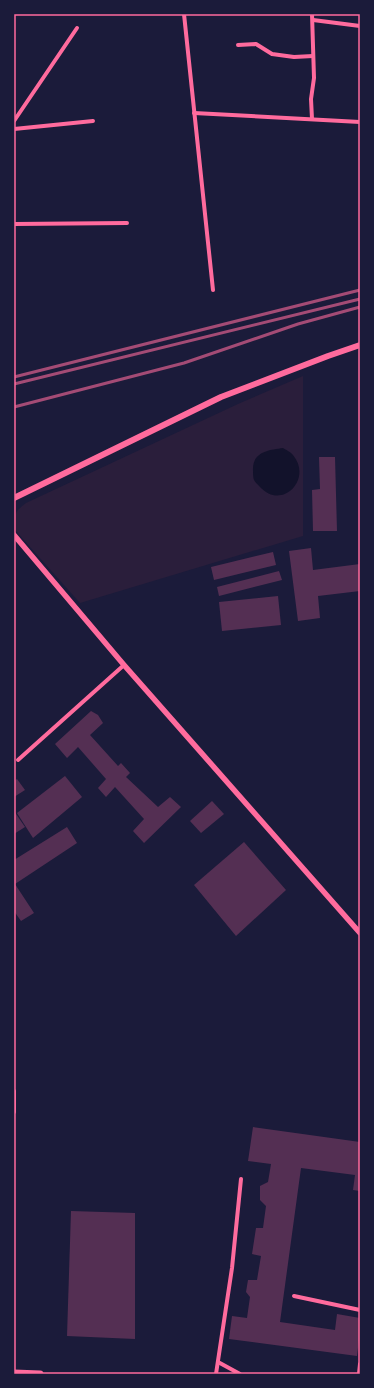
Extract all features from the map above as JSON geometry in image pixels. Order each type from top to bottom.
[{"type":"main road","points":[[14,498],[221,397],[360,345]]},
{"type":"main road","points":[[14,1373],[40,1374]]},
{"type":"street","points":[[184,14],[213,290]]},
{"type":"street","points":[[312,14],[314,78],[311,99],[312,119]]},
{"type":"street","points":[[313,20],[360,26]]},
{"type":"street","points":[[14,121],[77,28]]},
{"type":"street","points":[[238,45],[256,44],[272,54],[313,56]]},
{"type":"street","points":[[194,113],[360,122]]},
{"type":"street","points":[[14,128],[92,121]]},
{"type":"street","points":[[14,224],[127,223]]},
{"type":"street","points":[[14,535],[124,665],[360,933]]},
{"type":"street","points":[[18,760],[124,665]]},
{"type":"street","points":[[14,1091],[14,1112]]},
{"type":"street","points":[[216,1374],[232,1268],[241,1179]]},
{"type":"street","points":[[294,1296],[360,1310]]},
{"type":"street","points":[[218,1362],[240,1374]]},
{"type":"street","points":[[359,1374],[360,1364]]},
{"type":"shaded area","points":[[303,376],[303,536],[80,603],[14,529],[14,520],[17,511],[26,503],[238,404]]},
{"type":"shaded area","points":[[283,448],[293,455],[298,464],[299,474],[297,482],[292,489],[285,494],[277,496],[269,494],[255,482],[253,477],[253,465],[258,456],[262,453]]},
{"type":"building","points":[[319,457],[335,457],[337,531],[313,531],[312,490],[320,489]]},
{"type":"building","points":[[311,548],[313,570],[360,564],[360,591],[318,596],[320,618],[298,621],[289,551]]},
{"type":"building","points":[[273,552],[276,565],[214,580],[211,567]]},
{"type":"building","points":[[279,571],[282,580],[219,596],[217,587]]},
{"type":"building","points":[[278,596],[281,625],[222,631],[219,602]]},
{"type":"building","points":[[91,711],[98,715],[103,723],[90,735],[118,766],[121,763],[130,773],[126,777],[158,807],[170,797],[181,807],[144,843],[133,831],[144,819],[115,787],[106,797],[98,788],[106,779],[78,747],[67,758],[55,744]]},
{"type":"building","points":[[65,776],[82,797],[33,838],[17,813]]},
{"type":"building","points":[[17,779],[25,790],[14,797],[14,781]]},
{"type":"building","points":[[212,801],[224,814],[201,833],[190,821]]},
{"type":"building","points":[[14,811],[25,827],[14,834]]},
{"type":"building","points":[[67,827],[77,843],[15,884],[34,913],[21,921],[14,911],[14,860]]},
{"type":"building","points":[[244,842],[286,890],[236,936],[194,885]]},
{"type":"building","points":[[253,1127],[360,1142],[360,1191],[353,1190],[355,1175],[301,1168],[280,1322],[335,1330],[337,1314],[360,1318],[357,1356],[229,1339],[232,1316],[247,1318],[250,1297],[246,1292],[248,1280],[257,1280],[261,1256],[252,1254],[256,1228],[263,1228],[266,1206],[260,1200],[260,1186],[268,1182],[271,1164],[248,1161]]},
{"type":"building","points":[[71,1211],[135,1213],[135,1339],[67,1336]]},
{"type":"railway","points":[[14,377],[360,290]]},
{"type":"railway","points":[[14,384],[360,299]]},
{"type":"railway","points":[[14,407],[184,363],[298,324],[360,307]]}]
